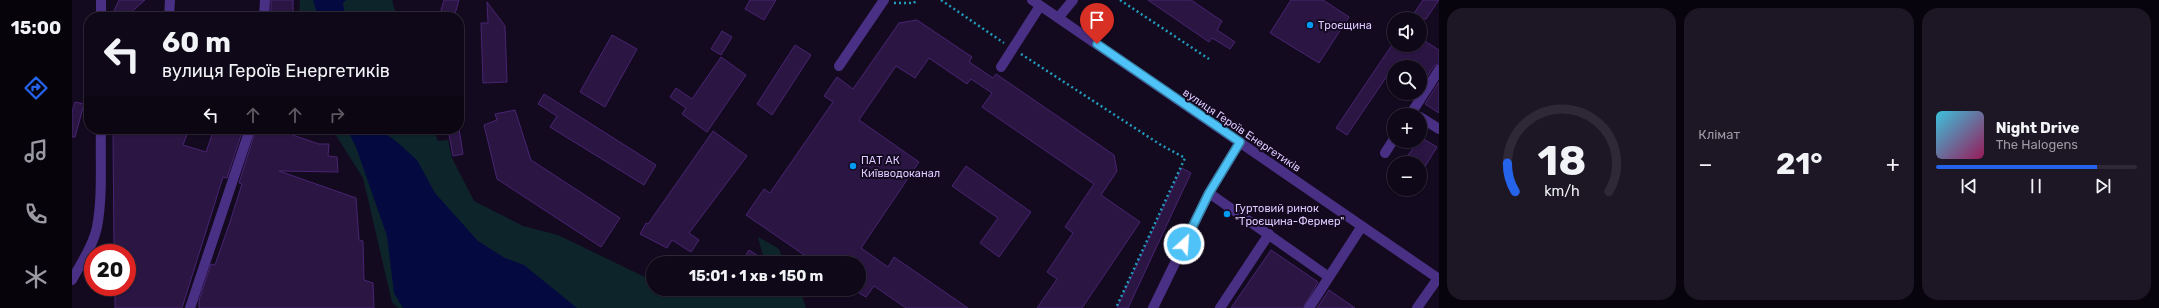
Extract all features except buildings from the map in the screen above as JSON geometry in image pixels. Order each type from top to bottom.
[{"type":"street","points":[[101,0],[101,12]]},
{"type":"street","points":[[169,12],[170,0]]},
{"type":"street","points":[[264,12],[265,0]]},
{"type":"street","points":[[1058,18],[1073,0]]},
{"type":"street","points":[[838,66],[883,1]]},
{"type":"street","points":[[1001,67],[1013,49],[1036,3]]},
{"type":"street","name":"вулиця Героїв Енергетиків","points":[[1036,3],[1438,278]]},
{"type":"street","points":[[1419,108],[1439,70]]},
{"type":"street","points":[[1427,122],[1439,129]]},
{"type":"street","points":[[72,280],[91,245],[97,228],[100,202],[100,134]]},
{"type":"street","points":[[190,308],[248,134]]},
{"type":"street","points":[[1152,308],[1209,193],[1240,142]]},
{"type":"street","points":[[1385,153],[1388,148]]},
{"type":"street","points":[[1209,193],[1329,276]]},
{"type":"street","points":[[1310,308],[1362,226]]},
{"type":"street","points":[[1220,308],[1269,234]]},
{"type":"street","points":[[1417,308],[1438,278]]},
{"type":"path","points":[[883,1],[914,3],[916,0]]},
{"type":"path","points":[[941,0],[1154,141],[1185,158],[1116,308]]},
{"type":"path","points":[[1120,0],[1209,59]]},
{"type":"shaded area","points":[[300,0],[392,0],[396,12],[299,12]]},
{"type":"shaded area","points":[[313,0],[346,0],[343,3],[344,12],[317,12]]},
{"type":"shaded area","points":[[335,134],[435,134],[438,141],[448,140],[452,158],[474,201],[523,226],[558,235],[646,278],[646,296],[802,296],[806,308],[398,308],[392,302],[363,178]]},
{"type":"shaded area","points":[[350,134],[386,134],[397,142],[417,160],[435,193],[478,241],[505,258],[524,265],[577,308],[403,308],[394,293],[387,236],[356,147]]},
{"type":"shaded area","points":[[758,237],[778,248],[782,256],[763,256]]},
{"type":"place","name":"Троєщина","points":[[1310,25]]},
{"type":"place","name":"ПАТ АК Київводоканал","points":[[853,166]]},
{"type":"place","name":"Гуртовий ринок \"Троєщина-Фермер\"","points":[[1227,214]]},
{"type":"route","points":[[1097,44],[1240,142],[1209,193],[1184,244]]}]
